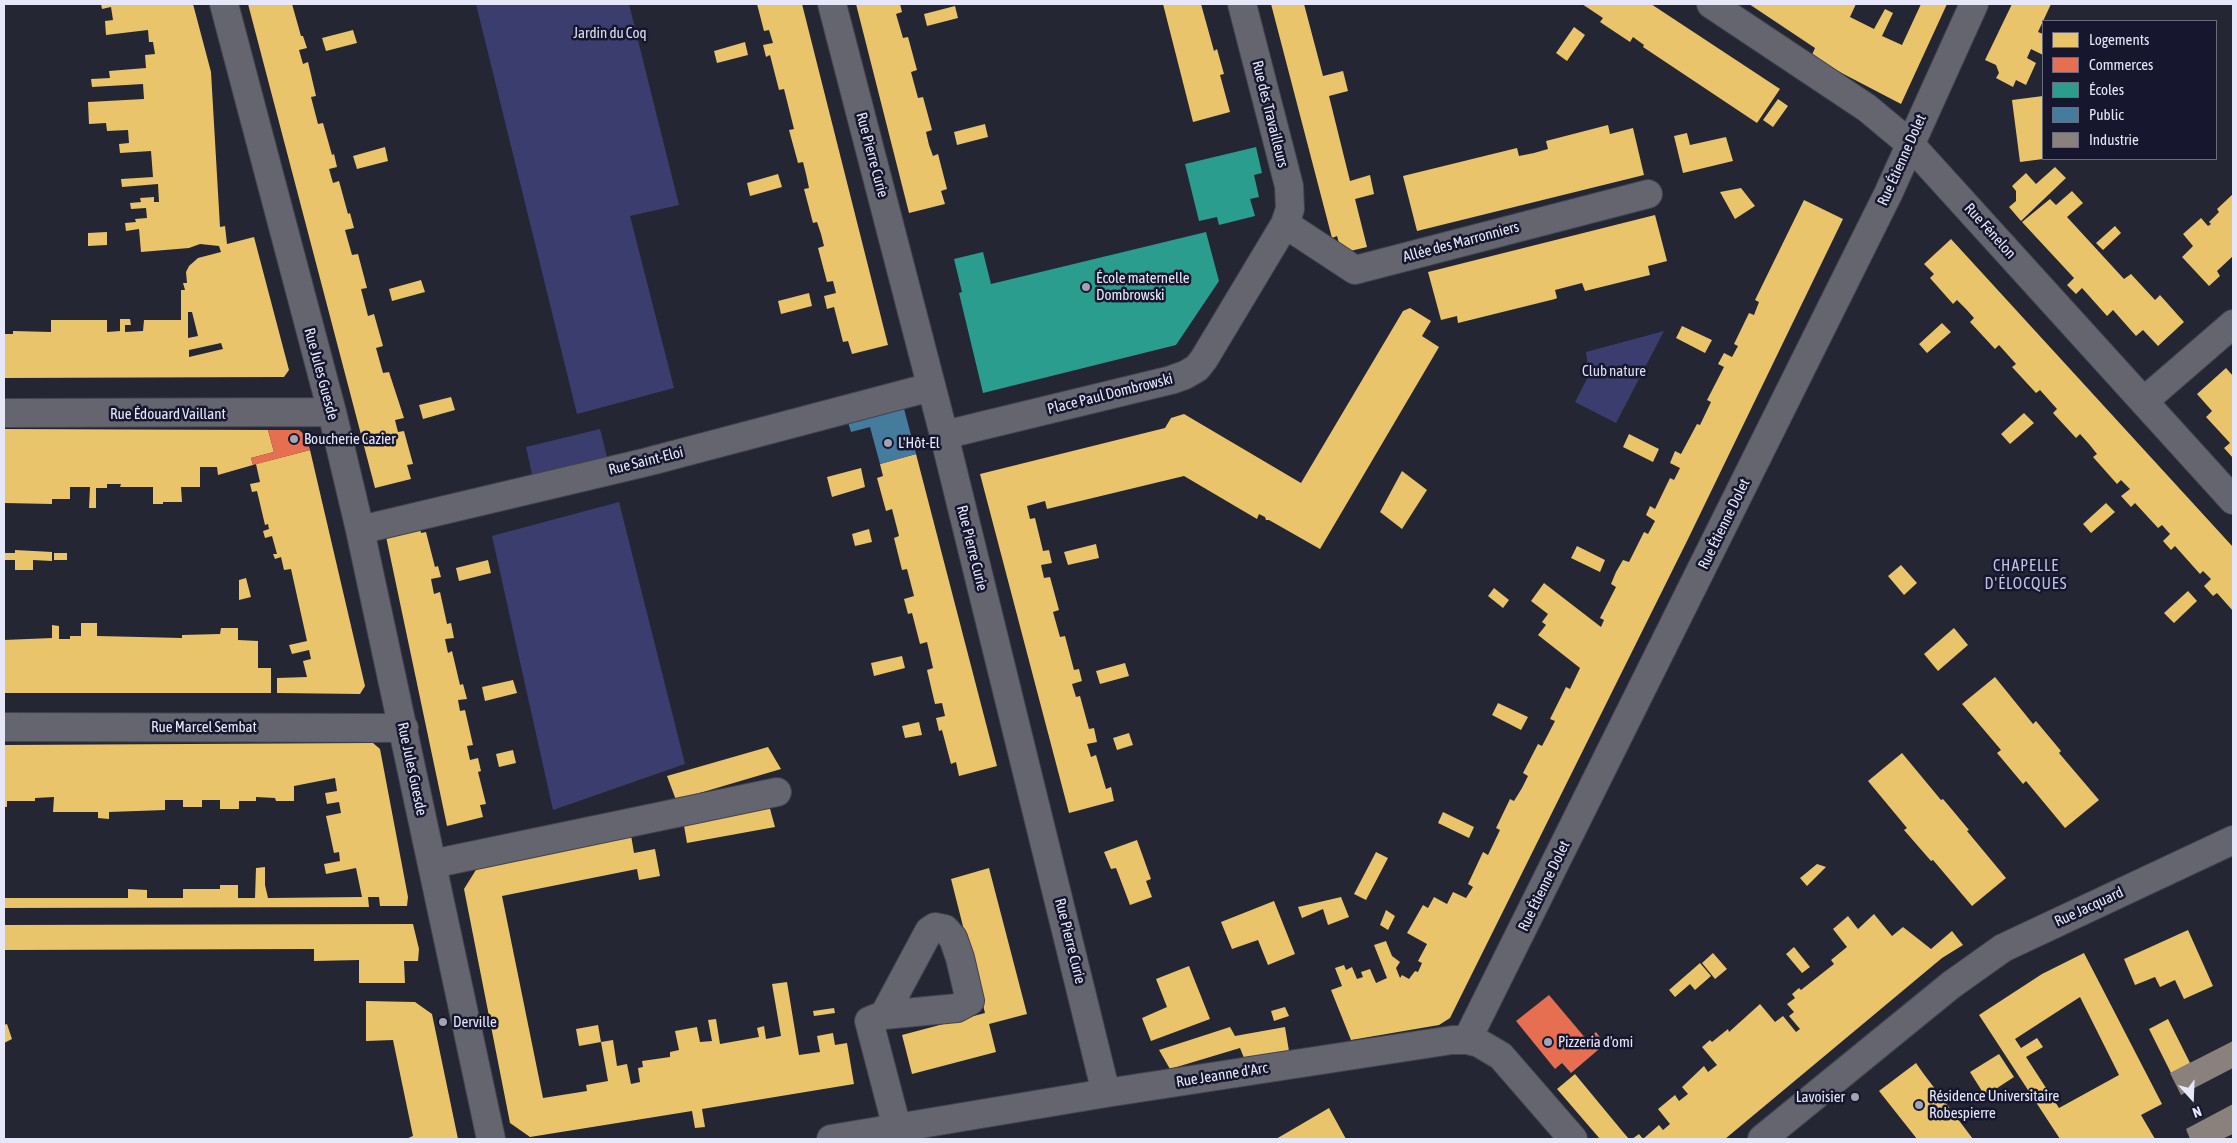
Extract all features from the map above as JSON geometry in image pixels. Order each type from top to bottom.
[{"type":"street","name":"Rue Jules Guesde","points":[[224,4],[332,412],[360,530],[491,1139]]},
{"type":"street","name":"Rue Pierre Curie","points":[[832,4],[944,435],[1106,1093]]},
{"type":"street","name":"Rue des Travailleurs","points":[[1242,4],[1289,186],[1290,209],[1285,224]]},
{"type":"street","name":"Rue Fénelon","points":[[1711,4],[1867,108],[1910,143],[2233,500]]},
{"type":"street","name":"Rue Étienne Dolet","points":[[1467,1040],[1888,194],[1974,4]]},
{"type":"street","name":"Allée des Marronniers","points":[[1285,224],[1354,270],[1648,194]]},
{"type":"street","name":"Place Paul Dombrowski","points":[[944,435],[1171,380],[1197,368],[1285,224]]},
{"type":"street","points":[[2144,401],[2233,324]]},
{"type":"street","name":"Rue Saint-Eloi","points":[[360,530],[647,462],[931,387]]},
{"type":"street","name":"Rue Édouard Vaillant","points":[[4,413],[299,414],[332,412]]},
{"type":"street","name":"Rue Marcel Sembat","points":[[4,727],[404,728]]},
{"type":"street","points":[[432,864],[777,792]]},
{"type":"street","name":"Rue Jacquard","points":[[1762,1139],[1951,985],[2003,948],[2233,840]]},
{"type":"street","points":[[884,1015],[869,1021],[897,1128]]},
{"type":"street","name":"Rue Jeanne d'Arc","points":[[831,1139],[1106,1093],[1452,1040],[1467,1040],[1488,1047],[1501,1056],[1573,1139]]},
{"type":"green space","name":"Jardin du Coq","points":[[476,4],[629,4],[679,205],[630,216],[674,388],[577,414]]},
{"type":"green space","name":"Club nature","points":[[1664,331],[1616,423],[1575,402],[1589,375],[1586,352]]},
{"type":"green space","points":[[600,429],[609,465],[534,483],[526,447]]},
{"type":"green space","points":[[619,502],[685,764],[553,810],[492,536]]},
{"type":"building: Logements","points":[[101,4],[193,4],[211,72],[220,227],[225,226],[227,244],[254,237],[289,370],[284,377],[4,378],[4,334],[13,334],[13,331],[51,332],[51,320],[107,320],[107,332],[120,331],[120,319],[130,319],[131,325],[125,325],[125,332],[143,331],[144,320],[181,320],[181,290],[185,290],[183,283],[187,283],[186,272],[189,266],[198,258],[221,252],[219,246],[200,244],[189,248],[141,252],[139,229],[126,231],[125,223],[136,222],[135,219],[147,218],[146,208],[131,209],[130,203],[141,202],[140,198],[154,197],[154,202],[159,202],[158,184],[122,187],[121,179],[153,177],[151,151],[120,153],[119,144],[129,143],[128,130],[107,131],[106,123],[89,124],[88,102],[144,99],[143,84],[92,87],[91,79],[110,78],[109,71],[146,68],[145,55],[155,54],[153,42],[149,42],[148,30],[106,35],[105,21],[113,20],[111,7],[102,9]],"holes":[[[188,312],[192,312],[198,336],[188,338]],[[221,343],[223,349],[189,357],[189,350]]]},
{"type":"building: Logements","points":[[248,4],[292,4],[301,36],[303,36],[307,48],[299,50],[303,64],[308,62],[316,96],[311,97],[318,124],[323,123],[337,167],[329,169],[333,183],[339,181],[348,214],[350,213],[354,228],[345,230],[352,255],[358,254],[367,288],[361,289],[368,316],[374,314],[383,346],[376,348],[383,373],[389,372],[404,418],[395,420],[398,432],[404,431],[413,464],[407,465],[411,479],[375,488]]},
{"type":"building: Logements","points":[[757,4],[802,4],[888,345],[852,354],[848,341],[843,342],[834,307],[827,309],[824,296],[836,293],[833,281],[827,282],[818,248],[824,246],[817,222],[813,223],[804,189],[809,188],[803,162],[798,163],[789,130],[794,129],[784,89],[779,90],[770,55],[766,57],[763,45],[773,43],[769,30],[764,31]]},
{"type":"building: Logements","points":[[856,4],[900,4],[902,12],[896,14],[903,38],[908,37],[917,70],[911,72],[918,98],[923,97],[932,130],[926,132],[933,156],[938,154],[947,189],[941,191],[945,204],[909,213]]},
{"type":"building: Logements","points":[[1163,4],[1201,4],[1214,51],[1217,49],[1224,74],[1220,75],[1230,112],[1193,122]]},
{"type":"building: Logements","points":[[1271,4],[1304,4],[1323,76],[1343,71],[1348,91],[1329,96],[1350,181],[1370,175],[1374,194],[1355,199],[1367,247],[1342,253],[1337,236],[1332,238]]},
{"type":"building: Logements","points":[[1582,4],[1651,4],[1780,89],[1757,123],[1643,47],[1644,45],[1633,37],[1630,42],[1600,22],[1603,18]]},
{"type":"building: Logements","points":[[1749,4],[1856,4],[1850,17],[1874,29],[1885,9],[1893,13],[1882,36],[1902,45],[1921,4],[1947,4],[1901,104],[1811,57],[1815,48]]},
{"type":"building: Logements","points":[[2012,4],[2051,4],[2038,32],[2042,34],[2042,54],[2031,49],[2027,58],[2036,63],[2026,85],[2016,80],[2013,87],[1996,78],[1999,73],[1996,65],[1985,60]]},
{"type":"building: Logements","points":[[955,6],[958,18],[927,26],[924,14]]},
{"type":"building: Logements","points":[[1574,27],[1585,35],[1567,61],[1556,53]]},
{"type":"building: Logements","points":[[353,30],[357,43],[326,51],[322,38]]},
{"type":"building: Logements","points":[[745,42],[748,55],[717,63],[714,51]]},
{"type":"building: Logements","points":[[2042,96],[2042,159],[2020,162],[2012,100]]},
{"type":"building: Logements","points":[[1778,99],[1788,106],[1773,127],[1763,120]]},
{"type":"building: Logements","points":[[985,124],[988,137],[957,145],[954,132]]},
{"type":"building: Logements","points":[[1608,125],[1610,134],[1633,128],[1644,175],[1417,231],[1403,176],[1517,148],[1519,156],[1534,153],[1548,149],[1546,141]]},
{"type":"building: Logements","points":[[1687,133],[1690,145],[1726,137],[1733,161],[1683,173],[1674,136]]},
{"type":"building: Logements","points":[[385,147],[388,161],[357,169],[353,156]]},
{"type":"building: Logements","points":[[2055,167],[2066,178],[2021,221],[2009,207],[2016,201],[2016,191],[2012,186],[2026,173],[2036,184]]},
{"type":"building: Logements","points":[[778,174],[782,187],[750,196],[747,183]]},
{"type":"building: Logements","points":[[1741,188],[1755,206],[1735,219],[1720,192]]},
{"type":"building: Logements","points":[[2072,191],[2083,203],[2067,217],[2124,279],[2131,274],[2155,300],[2160,295],[2184,322],[2158,346],[2143,330],[2136,336],[2113,310],[2107,316],[2082,288],[2076,294],[2067,285],[2074,278],[2022,222],[2050,199],[2056,205]]},
{"type":"building: Logements","points":[[2233,194],[2233,256],[2217,271],[2220,276],[2209,286],[2182,257],[2193,246],[2183,234],[2201,218],[2208,226],[2211,224],[2209,222],[2219,212],[2217,209]]},
{"type":"building: Logements","points":[[1804,200],[1843,219],[1688,539],[1450,1018],[1439,1025],[1351,1040],[1331,990],[1342,986],[1335,968],[1344,965],[1346,970],[1352,967],[1357,979],[1363,977],[1361,972],[1370,969],[1376,983],[1387,978],[1374,945],[1386,941],[1392,956],[1400,962],[1396,968],[1400,978],[1402,975],[1409,979],[1415,971],[1418,972],[1422,963],[1418,961],[1427,944],[1407,933],[1423,905],[1428,908],[1434,897],[1447,904],[1453,892],[1466,898],[1473,887],[1468,884],[1483,852],[1488,855],[1500,830],[1496,828],[1510,799],[1514,801],[1522,788],[1528,776],[1523,773],[1538,744],[1542,746],[1555,721],[1550,719],[1566,687],[1570,689],[1580,668],[1538,635],[1546,625],[1542,622],[1548,614],[1531,601],[1544,583],[1601,627],[1604,620],[1600,618],[1616,587],[1611,584],[1616,572],[1623,560],[1629,562],[1644,532],[1648,534],[1655,521],[1646,515],[1650,506],[1655,509],[1670,478],[1674,480],[1680,468],[1670,463],[1675,451],[1681,454],[1697,424],[1700,425],[1711,402],[1707,400],[1724,367],[1718,364],[1724,353],[1732,357],[1738,346],[1734,344],[1749,313],[1754,315],[1759,302],[1755,300]]},
{"type":"building: Logements","points":[[1655,215],[1667,261],[1648,266],[1650,275],[1585,291],[1582,283],[1555,290],[1557,298],[1555,299],[1458,323],[1457,316],[1441,320],[1428,272]]},
{"type":"building: Logements","points":[[2115,226],[2121,233],[2103,250],[2096,243]]},
{"type":"building: Logements","points":[[107,232],[107,245],[88,246],[88,233]]},
{"type":"building: Logements","points":[[1951,239],[2233,547],[2233,611],[2217,593],[2213,596],[2204,586],[2211,579],[2203,571],[2200,574],[2175,546],[2171,550],[2163,541],[2170,534],[2162,525],[2158,528],[2135,503],[2131,507],[2121,496],[2130,489],[2121,480],[2117,484],[2093,457],[2097,454],[2080,434],[2076,438],[2053,413],[2057,409],[2040,390],[2036,393],[2012,367],[2016,364],[1999,345],[1995,349],[1970,322],[1974,318],[1966,309],[1957,300],[1953,304],[1930,278],[1934,274],[1924,264]]},
{"type":"building: Logements","points":[[421,280],[425,292],[392,301],[389,289]]},
{"type":"building: Logements","points":[[809,293],[812,306],[781,314],[778,301]]},
{"type":"building: Logements","points":[[1410,308],[1431,321],[1422,336],[1439,347],[1320,549],[1266,520],[1265,517],[1259,514],[1257,519],[1184,476],[1047,509],[1045,501],[1027,506],[1030,519],[1035,518],[1043,551],[1049,550],[1052,563],[1041,565],[1044,578],[1050,577],[1059,610],[1053,612],[1060,637],[1065,636],[1074,670],[1079,669],[1082,681],[1072,684],[1076,697],[1080,696],[1089,729],[1094,728],[1097,742],[1087,744],[1091,757],[1096,755],[1106,789],[1111,787],[1114,801],[1069,813],[980,474],[1165,428],[1171,418],[1184,414],[1301,483],[1403,311]]},
{"type":"building: Logements","points":[[1942,323],[1951,332],[1927,353],[1919,344]]},
{"type":"building: Logements","points":[[1682,326],[1712,340],[1705,353],[1676,338]]},
{"type":"building: Logements","points":[[2226,368],[2233,376],[2233,458],[2224,448],[2230,443],[2206,417],[2212,411],[2197,394]]},
{"type":"building: Logements","points":[[451,397],[455,410],[423,419],[419,405]]},
{"type":"building: Logements","points":[[2024,413],[2034,423],[2010,444],[2001,434]]},
{"type":"building: Logements","points":[[4,429],[268,430],[274,452],[251,458],[253,465],[218,475],[217,467],[200,467],[200,487],[181,487],[182,502],[153,504],[153,487],[120,487],[121,484],[107,484],[107,488],[96,488],[96,508],[89,508],[90,487],[70,487],[70,499],[52,499],[52,504],[4,503]]},
{"type":"building: Logements","points":[[1629,434],[1659,449],[1653,462],[1623,447]]},
{"type":"building: Logements","points":[[310,450],[365,686],[360,694],[277,693],[277,678],[307,677],[303,661],[311,659],[309,650],[292,654],[289,645],[307,641],[291,569],[284,570],[281,557],[275,559],[273,554],[277,554],[272,536],[265,538],[263,531],[269,529],[268,524],[265,525],[257,491],[252,492],[250,484],[260,482],[256,464]]},
{"type":"building: Logements","points":[[916,454],[997,766],[959,776],[956,762],[951,764],[942,730],[939,731],[936,718],[945,716],[942,703],[935,704],[927,670],[933,668],[927,642],[920,644],[912,613],[908,614],[904,599],[914,596],[907,569],[902,570],[894,538],[899,536],[892,509],[886,511],[877,478],[883,476],[880,464]]},
{"type":"building: Logements","points":[[861,468],[865,487],[832,497],[827,477]]},
{"type":"building: Logements","points":[[1402,471],[1427,490],[1402,529],[1380,512]]},
{"type":"building: Logements","points":[[2106,503],[2115,512],[2091,533],[2083,524]]},
{"type":"building: Logements","points":[[418,519],[421,533],[426,532],[435,567],[438,566],[441,577],[431,579],[434,594],[440,592],[447,624],[451,623],[454,638],[445,639],[448,653],[452,651],[460,685],[463,684],[467,699],[458,700],[460,711],[465,710],[473,745],[467,746],[470,760],[478,758],[481,771],[478,772],[486,804],[480,805],[483,817],[447,826],[384,527]]},
{"type":"building: Logements","points":[[869,529],[872,542],[855,546],[852,534]]},
{"type":"building: Logements","points":[[1096,544],[1099,558],[1068,565],[1064,552]]},
{"type":"building: Logements","points":[[1577,546],[1605,560],[1600,572],[1571,558]]},
{"type":"building: Logements","points":[[15,550],[52,552],[52,561],[33,560],[33,570],[15,570],[15,560],[4,560],[4,553],[15,553]]},
{"type":"building: Logements","points":[[54,553],[67,553],[67,560],[54,560]]},
{"type":"building: Logements","points":[[488,560],[491,573],[459,581],[456,568]]},
{"type":"building: Logements","points":[[1901,565],[1917,583],[1904,595],[1888,576]]},
{"type":"building: Logements","points":[[246,578],[251,597],[239,600],[239,580]]},
{"type":"building: Logements","points":[[1494,588],[1509,600],[1503,608],[1488,596]]},
{"type":"building: Logements","points":[[2188,591],[2197,601],[2174,623],[2164,613]]},
{"type":"building: Logements","points":[[81,623],[97,623],[97,636],[182,638],[182,635],[220,634],[221,628],[238,628],[238,640],[258,641],[258,668],[271,668],[271,693],[4,693],[4,640],[52,638],[52,625],[59,626],[59,639],[70,639],[70,636],[81,636]]},
{"type":"building: Logements","points":[[1954,628],[1968,645],[1938,671],[1924,654]]},
{"type":"building: Logements","points":[[902,656],[905,668],[874,676],[871,663]]},
{"type":"building: Logements","points":[[1125,663],[1129,676],[1100,684],[1096,671]]},
{"type":"building: Logements","points":[[1995,677],[2033,724],[2036,721],[2061,751],[2059,753],[2099,800],[2065,828],[2026,781],[2023,784],[1997,753],[2001,750],[1962,704]]},
{"type":"building: Logements","points":[[513,680],[517,693],[485,701],[482,687]]},
{"type":"building: Logements","points":[[1498,703],[1528,717],[1521,730],[1492,715]]},
{"type":"building: Logements","points":[[919,722],[922,735],[905,738],[902,726]]},
{"type":"building: Logements","points":[[1129,733],[1133,745],[1117,750],[1113,738]]},
{"type":"building: Logements","points":[[373,743],[380,749],[408,897],[407,906],[380,906],[379,897],[368,897],[369,907],[4,908],[4,898],[128,898],[128,889],[147,890],[147,898],[183,898],[183,889],[220,889],[220,885],[238,885],[238,898],[255,898],[256,868],[265,867],[265,885],[268,898],[362,897],[356,868],[326,874],[324,864],[340,861],[339,852],[334,853],[326,816],[341,813],[339,802],[327,804],[325,793],[337,791],[335,778],[294,786],[294,801],[276,801],[275,798],[256,797],[256,801],[239,801],[239,809],[220,809],[220,800],[202,800],[202,807],[183,807],[183,800],[165,800],[165,810],[109,812],[109,819],[98,818],[98,812],[53,812],[54,797],[35,798],[35,801],[7,801],[7,807],[4,807],[4,745]]},
{"type":"building: Logements","points":[[768,747],[781,769],[676,800],[667,776]]},
{"type":"building: Logements","points":[[513,750],[516,763],[499,767],[496,754]]},
{"type":"building: Logements","points":[[1902,753],[1969,830],[1967,831],[2006,878],[1972,906],[1933,860],[1931,861],[1904,830],[1907,828],[1868,781]]},
{"type":"building: Logements","points":[[769,805],[775,827],[687,843],[683,820]]},
{"type":"building: Logements","points":[[1443,812],[1474,827],[1469,838],[1438,823]]},
{"type":"building: Logements","points":[[631,835],[634,853],[655,849],[660,876],[639,880],[637,869],[502,896],[543,1098],[587,1091],[586,1085],[608,1081],[601,1042],[613,1040],[617,1066],[627,1064],[631,1084],[640,1082],[638,1068],[643,1067],[642,1061],[670,1057],[670,1052],[679,1050],[675,1031],[697,1027],[700,1042],[712,1041],[708,1020],[716,1019],[720,1044],[759,1037],[757,1028],[764,1026],[766,1039],[781,1036],[772,984],[787,982],[799,1055],[820,1052],[817,1036],[833,1033],[835,1045],[847,1043],[854,1084],[702,1109],[705,1127],[695,1128],[692,1111],[530,1137],[510,1123],[464,889],[479,865]]},
{"type":"building: Logements","points":[[1137,840],[1151,879],[1146,881],[1152,897],[1130,905],[1116,868],[1111,869],[1104,852]]},
{"type":"building: Logements","points":[[1376,852],[1388,858],[1366,900],[1354,894]]},
{"type":"building: Logements","points":[[1817,864],[1826,867],[1807,886],[1800,878]]},
{"type":"building: Logements","points":[[989,868],[1027,1014],[989,1024],[996,1052],[912,1074],[902,1035],[985,1013],[951,879]]},
{"type":"building: Logements","points":[[1341,897],[1349,917],[1328,925],[1323,909],[1302,918],[1298,907]]},
{"type":"building: Logements","points":[[1274,901],[1295,954],[1268,965],[1258,940],[1232,949],[1221,922]]},
{"type":"building: Logements","points":[[1386,910],[1395,916],[1388,930],[1380,925]]},
{"type":"building: Logements","points":[[1874,914],[1892,936],[1903,927],[1931,949],[1952,931],[1963,945],[1942,958],[1725,1139],[1643,1139],[1659,1125],[1663,1130],[1670,1124],[1658,1109],[1675,1095],[1679,1101],[1688,1094],[1682,1087],[1704,1066],[1708,1072],[1717,1065],[1702,1047],[1710,1040],[1712,1042],[1728,1029],[1729,1032],[1760,1004],[1775,1022],[1783,1016],[1796,1032],[1800,1029],[1789,1016],[1794,1012],[1787,1004],[1795,998],[1792,994],[1799,988],[1801,990],[1834,964],[1831,960],[1847,947],[1833,929],[1848,916],[1858,929]]},
{"type":"building: Logements","points":[[413,924],[419,949],[418,961],[404,961],[405,983],[359,983],[359,960],[314,961],[314,949],[4,950],[4,925]]},
{"type":"building: Logements","points":[[2188,930],[2213,986],[2184,999],[2175,980],[2160,987],[2155,977],[2135,985],[2124,959]]},
{"type":"building: Logements","points":[[1794,947],[1810,967],[1802,973],[1786,954]]},
{"type":"building: Logements","points":[[1713,953],[1727,969],[1715,979],[1702,963]]},
{"type":"building: Logements","points":[[2084,953],[2162,1104],[2141,1115],[2155,1139],[2060,1139],[1979,1015],[2042,974]],"holes":[[[2080,997],[2119,1075],[2059,1108],[2026,1057],[2043,1047],[2037,1038],[2021,1048],[2015,1039]]]},
{"type":"building: Logements","points":[[1700,963],[1711,976],[1695,990],[1690,984],[1675,997],[1669,990]]},
{"type":"building: Logements","points":[[1189,966],[1210,1019],[1151,1041],[1142,1018],[1167,1007],[1156,979]]},
{"type":"building: Logements","points":[[366,1001],[415,1002],[432,1014],[458,1139],[406,1139],[413,1136],[393,1040],[366,1041]]},
{"type":"building: Logements","points":[[1285,1007],[1289,1016],[1274,1021],[1271,1011]]},
{"type":"building: Logements","points":[[834,1008],[835,1013],[814,1016],[813,1011]]},
{"type":"building: Logements","points":[[2168,1019],[2190,1063],[2171,1073],[2149,1029]]},
{"type":"building: Logements","points":[[7,1024],[12,1039],[4,1043],[4,1025]]},
{"type":"building: Logements","points":[[598,1025],[601,1042],[579,1046],[576,1029]]},
{"type":"building: Logements","points":[[1230,1027],[1235,1036],[1285,1027],[1289,1051],[1244,1058],[1240,1048],[1170,1069],[1159,1050]]},
{"type":"building: Logements","points":[[1999,1054],[2014,1077],[1985,1096],[1970,1072]]},
{"type":"building: Logements","name":"Résidence Universitaire Robespierre","points":[[1916,1063],[1973,1139],[1917,1139],[1879,1091]]},
{"type":"building: Logements","points":[[1575,1074],[1629,1139],[1600,1139],[1557,1089]]},
{"type":"building: Logements","points":[[1329,1108],[1346,1139],[1276,1139],[1300,1125]]},
{"type":"building: Logements","points":[[1639,1134],[1643,1139],[1632,1139]]},
{"type":"building: Commerces","points":[[268,430],[299,430],[306,436],[310,450],[253,465],[251,458],[274,452]]},
{"type":"building: Commerces","points":[[1549,995],[1587,1040],[1596,1032],[1605,1044],[1571,1073],[1562,1063],[1555,1069],[1516,1021]]},
{"type":"building: Écoles","points":[[1256,147],[1262,173],[1254,175],[1259,197],[1250,199],[1255,216],[1219,225],[1217,217],[1199,221],[1185,164]]},
{"type":"building: Écoles","name":"École maternelle Dombrowski","points":[[1206,232],[1219,281],[1176,345],[983,393],[959,293],[962,292],[954,259],[983,252],[991,284]]},
{"type":"building: Public","points":[[903,405],[916,454],[880,464],[870,427],[851,432],[847,419]]},
{"type":"building: Industrie","points":[[2233,1041],[2233,1068],[2181,1095],[2170,1073]]},
{"type":"building: Industrie","points":[[2233,1104],[2233,1134],[2222,1139],[2190,1139],[2186,1129]]},
{"type":"place","name":"École maternelle Dombrowski","points":[[1086,287]]},
{"type":"place","name":"Boucherie Cazier","points":[[294,439]]},
{"type":"place","name":"L'Hôt-El","points":[[888,443]]},
{"type":"place","name":"Derville","points":[[443,1022]]},
{"type":"place","name":"Pizzeria d'omi","points":[[1548,1042]]},
{"type":"place","name":"Lavoisier","points":[[1855,1097]]},
{"type":"place","name":"Résidence Universitaire Robespierre","points":[[1919,1105]]},
{"type":"district","name":"CHAPELLE D'ÉLOCQUES","points":[[2026,575]]}]
